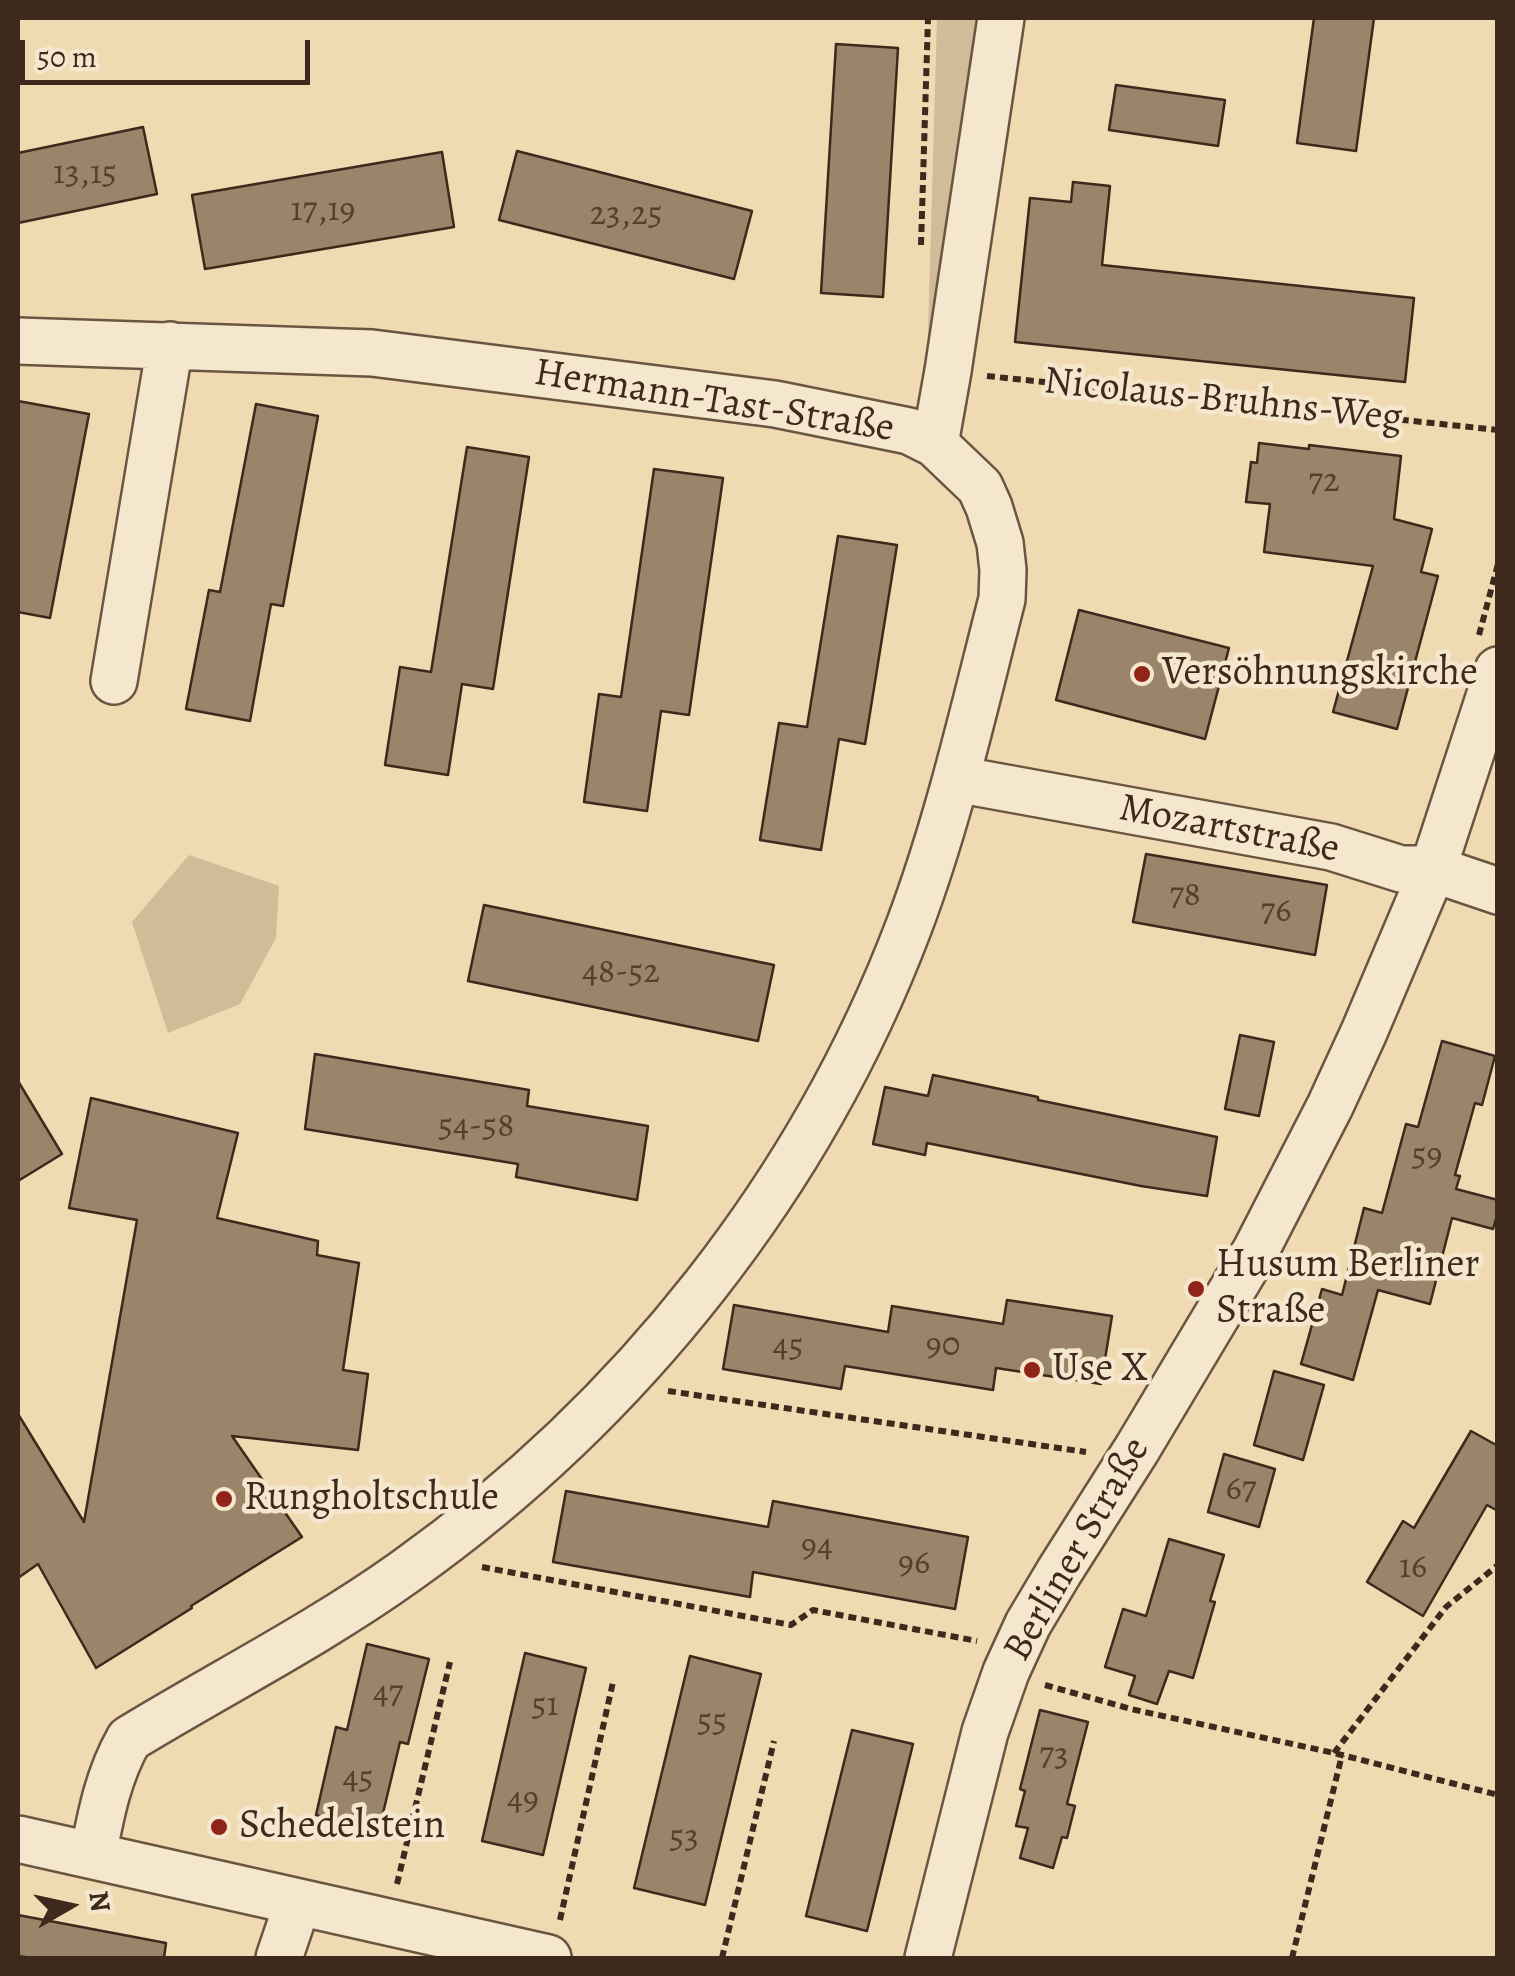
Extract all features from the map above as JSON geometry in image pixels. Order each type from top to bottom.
[{"type":"street","points":[[935,444],[1001,18]]},
{"type":"street","name":"Hermann-Tast-Straße","points":[[18,341],[372,353],[775,404],[908,431],[935,444],[980,487],[1000,543],[1003,570],[1002,599],[956,779],[909,925],[844,1071],[797,1152],[702,1292],[622,1384],[510,1489],[427,1556],[336,1617],[128,1739],[106,1788],[93,1855]]},
{"type":"street","points":[[114,681],[170,345]]},
{"type":"street","name":"Berliner Straße","points":[[928,1958],[985,1732],[997,1658],[1028,1624],[1256,1250],[1294,1178],[1364,1032],[1433,869],[1498,670]]},
{"type":"street","name":"Mozartstraße","points":[[956,779],[1331,848],[1401,869],[1433,869],[1498,892]]},
{"type":"street","points":[[18,1839],[388,1922],[554,1940]]},
{"type":"street","points":[[279,1958],[298,1902]]},
{"type":"path","points":[[921,249],[928,18]]},
{"type":"path","name":"Nicolaus-Bruhns-Weg","points":[[948,372],[1498,430]]},
{"type":"path","points":[[622,1384],[1100,1454]]},
{"type":"path","points":[[427,1556],[791,1624],[813,1610],[997,1658],[1131,1709],[1338,1754],[1498,1795]]},
{"type":"path","points":[[1292,1958],[1338,1754],[1446,1607],[1498,1565]]},
{"type":"path","points":[[388,1922],[450,1662]]},
{"type":"path","points":[[554,1940],[613,1682]]},
{"type":"path","points":[[722,1958],[774,1741]]},
{"type":"shaded area","points":[[937,18],[988,18],[929,355],[928,333]]},
{"type":"shaded area","points":[[189,855],[279,886],[276,938],[240,1004],[168,1033],[132,922]]},
{"type":"building","points":[[1314,18],[1374,18],[1356,151],[1297,143]]},
{"type":"building","points":[[836,44],[898,48],[883,297],[821,293]]},
{"type":"building","points":[[1116,85],[1225,100],[1218,146],[1109,130]]},
{"type":"building","points":[[143,127],[157,194],[18,223],[18,153]]},
{"type":"building","points":[[517,151],[752,211],[734,279],[499,220]]},
{"type":"building","points":[[442,152],[454,227],[205,269],[192,195]]},
{"type":"building","points":[[1073,182],[1110,186],[1102,265],[1414,298],[1405,382],[1015,342],[1030,198],[1071,202]]},
{"type":"building","points":[[18,401],[89,414],[50,618],[18,612]]},
{"type":"building","points":[[256,404],[318,416],[283,606],[271,604],[250,721],[186,709],[209,590],[220,592]]},
{"type":"building","points":[[1259,443],[1401,456],[1394,519],[1432,529],[1421,572],[1438,576],[1397,729],[1333,712],[1373,566],[1264,552],[1270,504],[1246,502],[1251,462],[1257,463]]},
{"type":"building","points":[[467,447],[529,457],[493,689],[462,684],[448,775],[385,765],[400,667],[431,672]]},
{"type":"building","points":[[654,469],[723,478],[689,715],[661,711],[647,811],[584,802],[599,694],[621,697]]},
{"type":"building","points":[[838,536],[897,545],[865,744],[839,739],[821,850],[760,840],[779,723],[807,727]]},
{"type":"building","name":"Versöhnungskirche","points":[[1079,610],[1229,648],[1205,739],[1056,700]]},
{"type":"building","points":[[1146,854],[1327,885],[1315,955],[1133,922]]},
{"type":"building","points":[[484,905],[774,965],[758,1041],[468,981]]},
{"type":"building","points":[[1240,1035],[1274,1042],[1259,1116],[1225,1109]]},
{"type":"building","points":[[1442,1041],[1495,1056],[1482,1105],[1475,1103],[1455,1175],[1460,1176],[1456,1189],[1498,1200],[1493,1229],[1452,1218],[1430,1304],[1378,1290],[1353,1380],[1301,1364],[1322,1289],[1342,1295],[1364,1208],[1382,1213],[1406,1124],[1418,1127]]},
{"type":"building","points":[[315,1054],[529,1090],[527,1106],[648,1126],[637,1200],[516,1177],[518,1164],[305,1129]]},
{"type":"building","points":[[933,1075],[1217,1137],[1207,1196],[927,1143],[925,1155],[873,1144],[885,1087],[928,1096]]},
{"type":"building","points":[[18,1081],[62,1154],[18,1181]]},
{"type":"building","points":[[91,1098],[238,1133],[217,1218],[318,1241],[317,1255],[359,1263],[343,1370],[368,1374],[358,1450],[232,1436],[302,1537],[96,1668],[38,1564],[18,1578],[18,1414],[84,1522],[137,1220],[69,1208]]},
{"type":"building","points":[[1007,1300],[1112,1316],[1101,1384],[996,1368],[993,1390],[845,1366],[841,1389],[723,1369],[734,1305],[888,1332],[892,1306],[1003,1324]]},
{"type":"building","points":[[1274,1371],[1324,1385],[1303,1460],[1254,1445]]},
{"type":"building","points":[[1471,1431],[1498,1446],[1498,1511],[1487,1505],[1423,1616],[1367,1582],[1403,1521],[1414,1528]]},
{"type":"building","points":[[1224,1454],[1275,1469],[1259,1527],[1208,1512]]},
{"type":"building","points":[[566,1491],[768,1527],[773,1501],[968,1537],[955,1609],[753,1572],[750,1597],[553,1562]]},
{"type":"building","points":[[1169,1539],[1224,1555],[1193,1678],[1169,1671],[1157,1704],[1129,1695],[1135,1676],[1105,1667],[1123,1609],[1146,1616]]},
{"type":"building","points":[[367,1644],[429,1659],[408,1744],[400,1742],[379,1830],[316,1815],[336,1727],[347,1730]]},
{"type":"building","points":[[525,1653],[586,1668],[543,1855],[482,1841]]},
{"type":"building","points":[[690,1656],[761,1674],[705,1905],[634,1888]]},
{"type":"building","points":[[1040,1710],[1088,1722],[1067,1804],[1075,1806],[1067,1838],[1062,1837],[1053,1868],[1020,1858],[1028,1828],[1016,1826],[1025,1791],[1020,1789]]},
{"type":"building","points":[[852,1730],[913,1744],[867,1931],[806,1916]]},
{"type":"building","points":[[18,1915],[166,1943],[164,1958],[18,1956]]},
{"type":"place","name":"Versöhnungskirche","points":[[1142,674]]},
{"type":"place","name":"Husum Berliner Straße","points":[[1196,1289]]},
{"type":"place","name":"Use X","points":[[1032,1370]]},
{"type":"place","name":"Rungholtschule","points":[[224,1499]]},
{"type":"place","name":"Schedelstein","points":[[219,1827]]}]
